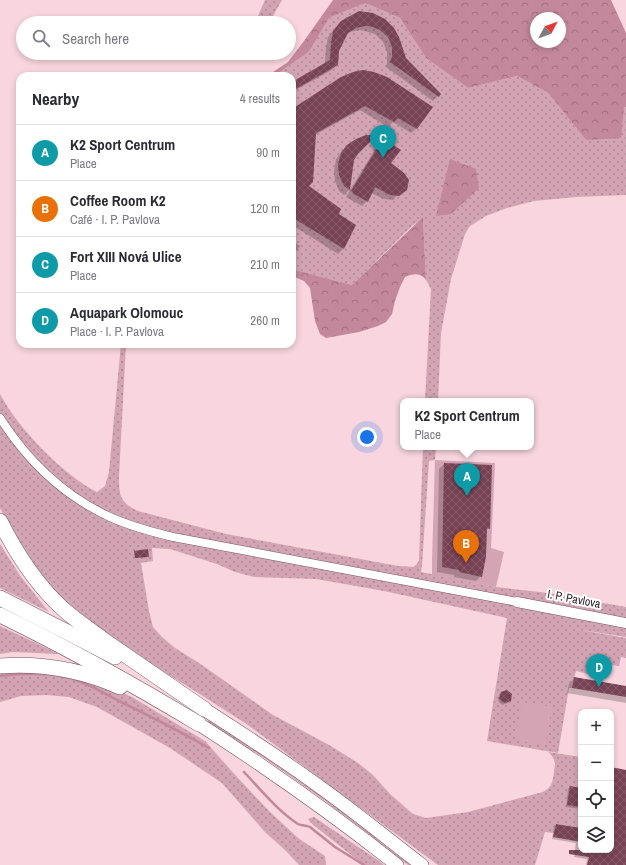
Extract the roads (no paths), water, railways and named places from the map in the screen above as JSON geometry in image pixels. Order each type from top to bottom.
[{"type":"highway","points":[[0,520],[19,557],[44,589],[62,608],[116,648],[204,709]]},
{"type":"highway","points":[[0,598],[131,666],[204,709]]},
{"type":"highway","points":[[0,615],[118,676],[199,724]]},
{"type":"highway","points":[[0,666],[19,664],[74,671],[118,686],[199,724]]},
{"type":"main road","points":[[204,709],[319,786],[422,865]]},
{"type":"main road","points":[[199,724],[317,804],[397,865]]},
{"type":"street","points":[[0,418],[16,442],[52,480],[92,508],[130,525],[150,532],[174,537],[517,602]]},
{"type":"street","name":"I. P. Pavlova","points":[[517,602],[626,622]]},
{"type":"waterway","points":[[0,676],[44,674],[76,680],[152,717],[209,748]]},
{"type":"waterway","points":[[244,772],[270,800],[291,819],[298,824],[310,827],[335,847],[364,865]]},
{"type":"place","name":"Fort XIII Nová Ulice","points":[[383,158]]},
{"type":"place","name":"K2 Sport Centrum","points":[[467,496]]},
{"type":"place","name":"Coffee Room K2","points":[[466,563]]},
{"type":"place","name":"Aquapark Olomouc","points":[[599,687]]}]
